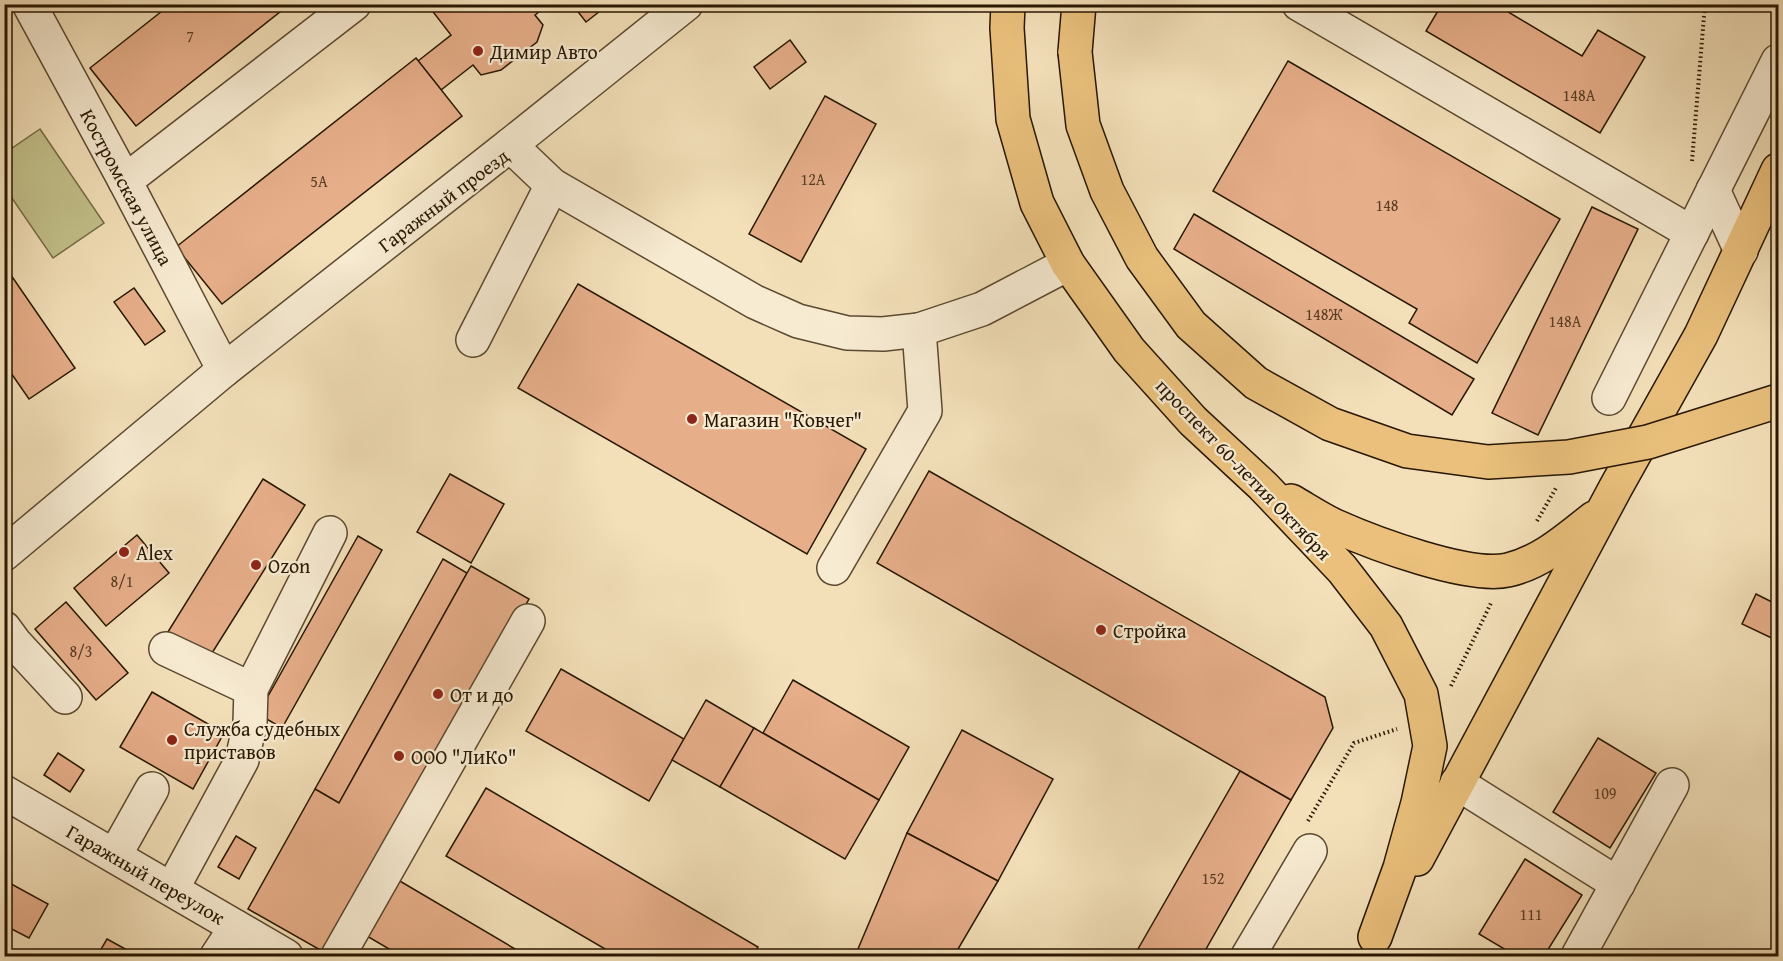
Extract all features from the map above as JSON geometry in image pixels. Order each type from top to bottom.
[{"type":"highway","name":"проспект 60-летия Октября","points":[[1008,4],[1007,28],[1013,119],[1037,202],[1068,264],[1129,350],[1193,421],[1263,486],[1342,569],[1386,626],[1421,694],[1430,746],[1418,803],[1400,868],[1369,947]]},
{"type":"highway","points":[[1079,4],[1075,52],[1083,125],[1107,191],[1142,258],[1191,325],[1256,383],[1330,424],[1407,451],[1488,462],[1569,457],[1648,442],[1779,401]]},
{"type":"highway","name":"проспект 60-летия Октября","points":[[1369,947],[1616,487],[1701,335],[1779,170]]},
{"type":"highway","points":[[1263,486],[1335,526],[1409,554],[1477,572],[1507,570],[1548,554],[1597,516],[1616,487]]},
{"type":"street","name":"Костромская улица","points":[[29,4],[224,370]]},
{"type":"street","points":[[125,181],[354,4]]},
{"type":"street","points":[[510,145],[686,4]]},
{"type":"street","points":[[1299,4],[1692,233]]},
{"type":"street","points":[[1609,398],[1779,61]]},
{"type":"street","name":"Гаражный проезд","points":[[4,554],[224,370],[510,145],[552,185],[755,302],[798,321],[846,333],[884,334],[919,330],[982,309],[1068,264]]},
{"type":"street","points":[[473,340],[552,185]]},
{"type":"street","points":[[1713,190],[1741,251]]},
{"type":"street","points":[[834,568],[925,411],[919,330]]},
{"type":"street","points":[[172,889],[242,760],[250,723],[251,689],[330,533]]},
{"type":"street","points":[[338,957],[528,621]]},
{"type":"street","points":[[4,628],[15,644],[65,697]]},
{"type":"street","points":[[166,649],[251,689]]},
{"type":"street","points":[[1457,783],[1618,884]]},
{"type":"street","points":[[1578,957],[1672,785]]},
{"type":"street","points":[[115,855],[152,789]]},
{"type":"street","name":"Гаражный переулок","points":[[6,796],[115,855],[286,957]]},
{"type":"street","points":[[1248,957],[1310,851]]},
{"type":"street","points":[[217,957],[236,927]]},
{"type":"path","points":[[1705,4],[1692,161],[1713,190]]},
{"type":"shaded area","points":[[40,129],[104,223],[53,258],[5,188],[5,153]]},
{"type":"building","points":[[171,4],[290,4],[136,126],[90,68]]},
{"type":"building","name":"Димир Авто","points":[[427,4],[549,4],[535,15],[543,25],[537,42],[501,70],[481,75],[473,65],[441,90],[418,61],[451,35]]},
{"type":"building","points":[[572,4],[609,4],[586,22]]},
{"type":"building","points":[[1442,4],[1495,4],[1582,56],[1598,30],[1645,57],[1600,133],[1426,31]]},
{"type":"building","points":[[790,40],[806,62],[770,89],[754,67]]},
{"type":"building","points":[[416,58],[462,116],[222,304],[176,247]]},
{"type":"building","points":[[1288,61],[1560,219],[1477,363],[1409,323],[1417,309],[1213,191]]},
{"type":"building","points":[[825,96],[876,124],[801,262],[749,234]]},
{"type":"building","points":[[1592,207],[1638,229],[1538,435],[1492,413]]},
{"type":"building","points":[[1194,214],[1474,379],[1452,415],[1174,249]]},
{"type":"building","points":[[4,265],[75,368],[29,399],[4,363]]},
{"type":"building","name":"Магазин \"Ковчег\"","points":[[578,284],[866,449],[807,554],[518,388]]},
{"type":"building","points":[[134,288],[165,331],[145,345],[114,302]]},
{"type":"building","name":"Стройка","points":[[929,471],[1325,697],[1333,728],[1291,800],[877,563]]},
{"type":"building","points":[[450,474],[504,504],[471,563],[417,532]]},
{"type":"building","points":[[263,479],[305,505],[207,661],[166,635]]},
{"type":"building","points":[[137,535],[169,573],[106,626],[74,588]]},
{"type":"building","points":[[358,536],[382,550],[282,728],[258,714]]},
{"type":"building","points":[[443,559],[467,573],[339,803],[315,789]]},
{"type":"building","name":"От и до","points":[[471,566],[529,599],[329,955],[248,909],[315,789],[339,803]]},
{"type":"building","points":[[1756,594],[1778,605],[1778,641],[1742,624]]},
{"type":"building","points":[[66,602],[128,673],[96,700],[35,629]]},
{"type":"building","points":[[561,669],[684,739],[649,801],[526,731]]},
{"type":"building","points":[[793,680],[909,747],[879,800],[763,733]]},
{"type":"building","name":"Служба судебных приставов","points":[[152,692],[224,733],[193,789],[120,747]]},
{"type":"building","points":[[706,700],[754,728],[720,787],[672,760]]},
{"type":"building","points":[[754,728],[879,800],[845,859],[720,787]]},
{"type":"building","points":[[962,730],[1053,779],[998,881],[907,833]]},
{"type":"building","points":[[1598,738],[1656,773],[1610,848],[1553,812]]},
{"type":"building","points":[[58,753],[84,770],[70,792],[44,775]]},
{"type":"building","points":[[1240,771],[1291,800],[1202,956],[1134,956]]},
{"type":"building","points":[[486,788],[758,947],[752,956],[617,956],[446,856]]},
{"type":"building","points":[[907,833],[998,881],[954,956],[855,956]]},
{"type":"building","points":[[236,836],[256,848],[239,879],[218,867]]},
{"type":"building","points":[[1525,859],[1582,895],[1544,956],[1516,956],[1479,934]]},
{"type":"building","points":[[393,877],[527,956],[401,956],[360,932]]},
{"type":"building","points":[[4,880],[48,904],[29,938],[4,925]]},
{"type":"building","points":[[107,939],[138,956],[97,956]]},
{"type":"place","name":"Димир Авто","points":[[478,51]]},
{"type":"place","name":"Магазин \"Ковчег\"","points":[[692,419]]},
{"type":"place","name":"Alex","points":[[124,552]]},
{"type":"place","name":"Ozon","points":[[256,565]]},
{"type":"place","name":"Стройка","points":[[1101,630]]},
{"type":"place","name":"От и до","points":[[438,694]]},
{"type":"place","name":"Служба судебных приставов","points":[[172,740]]},
{"type":"place","name":"ООО \"ЛиКо\"","points":[[399,756]]}]
